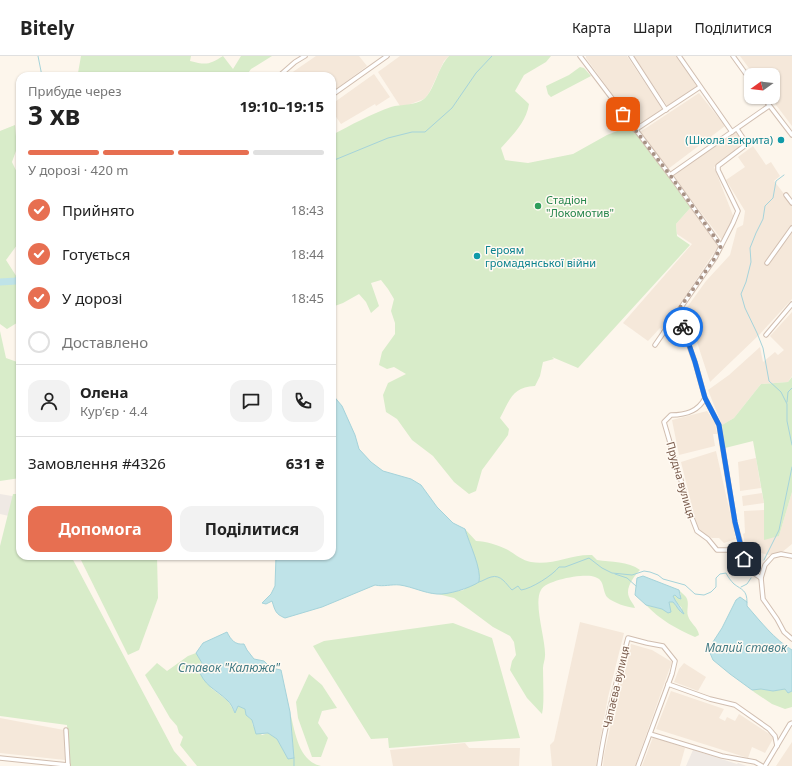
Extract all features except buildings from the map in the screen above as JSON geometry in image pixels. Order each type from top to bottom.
[{"type":"street","points":[[284,72],[295,62],[305,56]]},
{"type":"street","points":[[336,92],[387,56]]},
{"type":"street","points":[[580,56],[670,175],[721,246]]},
{"type":"street","points":[[631,56],[666,110]]},
{"type":"street","points":[[679,56],[732,132]]},
{"type":"street","points":[[733,56],[744,71]]},
{"type":"street","points":[[635,130],[700,87]]},
{"type":"street","points":[[670,175],[769,106],[792,135]]},
{"type":"street","points":[[655,345],[715,258],[738,211],[718,170],[718,166],[747,144],[737,129]]},
{"type":"street","points":[[786,195],[792,203]]},
{"type":"street","points":[[767,263],[792,228]]},
{"type":"street","points":[[766,335],[792,304]]},
{"type":"street","points":[[677,312],[695,362],[705,398],[719,425],[735,522],[744,556],[749,570],[761,578]]},
{"type":"street","points":[[663,332],[675,328],[684,330]]},
{"type":"street","name":"Прудна вулиця","points":[[705,398],[701,405],[694,410],[679,415],[671,415],[664,422],[697,531],[708,539],[717,550],[735,550],[744,556]]},
{"type":"street","points":[[735,550],[740,543]]},
{"type":"street","points":[[792,556],[781,554],[773,556],[765,565],[761,578],[763,599],[784,632],[792,639]]},
{"type":"street","name":"Чапаєва вулиця","points":[[599,766],[616,685],[628,638],[647,644],[663,646],[674,661],[672,674],[668,684]]},
{"type":"street","points":[[638,766],[668,684],[710,700],[735,705],[769,728],[776,736],[777,746]]},
{"type":"street","points":[[650,734],[722,756],[755,762],[764,766],[792,723]]},
{"type":"street","points":[[0,758],[68,765],[66,730]]},
{"type":"shaded area","points":[[316,56],[359,56],[367,66],[336,89],[336,72],[293,72]]},
{"type":"shaded area","points":[[400,56],[449,56],[444,61],[429,93],[424,99],[408,105],[400,106],[378,72]]},
{"type":"shaded area","points":[[586,56],[627,56],[663,110],[636,127]]},
{"type":"shaded area","points":[[633,56],[677,56],[697,87],[668,107]]},
{"type":"shaded area","points":[[740,56],[792,56],[792,126],[775,104],[780,104],[780,68],[749,68]]},
{"type":"shaded area","points":[[374,74],[390,97],[341,124],[336,117],[336,101]]},
{"type":"shaded area","points":[[699,93],[725,126],[668,169],[640,132]]},
{"type":"shaded area","points":[[735,131],[745,145],[714,167],[734,218],[722,240],[673,176]]},
{"type":"shaded area","points":[[753,146],[766,165],[771,162],[780,176],[774,181],[792,204],[792,225],[765,263],[768,265],[792,233],[792,299],[760,334],[710,382],[695,336],[683,313],[706,281],[730,255],[737,228],[743,225],[745,211],[726,180],[745,167],[738,157]]},
{"type":"shaded area","points":[[691,207],[719,245],[663,330],[660,328],[648,341],[623,323],[692,244],[677,234],[676,224]]},
{"type":"shaded area","points":[[792,312],[792,376],[788,382],[761,384],[734,418],[722,425],[708,390],[729,375],[760,347],[763,362],[775,352],[778,355],[784,350],[770,336]]},
{"type":"shaded area","points":[[707,411],[715,423],[717,434],[713,434],[715,446],[679,455],[672,420]]},
{"type":"shaded area","points":[[716,451],[736,539],[724,543],[719,538],[712,538],[698,530],[681,462]]},
{"type":"shaded area","points":[[756,458],[761,488],[740,491],[738,462]]},
{"type":"shaded area","points":[[792,492],[792,544],[781,553],[768,555],[751,550],[745,545],[743,534],[745,533],[744,511],[764,510],[764,539],[779,536]]},
{"type":"shaded area","points":[[762,493],[764,503],[743,506],[742,496]]},
{"type":"shaded area","points":[[0,494],[16,497],[14,517],[0,514]]},
{"type":"shaded area","points":[[580,622],[624,633],[608,697],[596,766],[552,766],[550,745],[554,741]]},
{"type":"shaded area","points":[[631,644],[652,650],[672,662],[635,766],[603,766],[604,755],[617,697]]},
{"type":"shaded area","points":[[684,663],[706,677],[698,691],[674,682],[679,669]]},
{"type":"shaded area","points":[[671,691],[724,709],[719,718],[725,721],[727,717],[735,721],[739,714],[774,737],[765,753],[752,747],[748,758],[656,729]]},
{"type":"shaded area","points":[[0,718],[64,730],[65,760],[0,753]]},
{"type":"shaded area","points":[[653,737],[685,748],[680,766],[642,766]]},
{"type":"shaded area","points":[[792,742],[792,766],[776,766]]},
{"type":"shaded area","points":[[465,743],[469,748],[520,748],[519,766],[393,766],[390,750]]},
{"type":"shaded area","points":[[693,750],[737,764],[747,766],[686,766]]},
{"type":"green space","points":[[81,56],[191,56],[190,61],[204,64],[211,63],[223,56],[233,69],[241,56],[272,56],[251,69],[249,72],[78,72]]},
{"type":"green space","points":[[449,56],[551,56],[546,62],[524,75],[515,91],[529,104],[522,123],[501,148],[505,160],[528,163],[573,154],[607,135],[625,128],[632,128],[691,207],[676,224],[677,236],[690,245],[578,368],[552,357],[554,359],[543,362],[540,376],[535,386],[521,389],[509,400],[500,418],[509,429],[508,435],[482,470],[476,491],[469,494],[454,482],[433,456],[412,440],[397,419],[386,412],[383,395],[388,383],[406,374],[394,367],[387,369],[379,365],[382,352],[395,334],[395,323],[391,311],[394,299],[388,289],[381,280],[371,283],[379,306],[371,313],[366,302],[359,294],[336,306],[336,133],[391,107],[416,103],[424,99],[431,90]]},
{"type":"green space","points":[[580,67],[584,68],[591,76],[551,97],[548,94],[546,86],[569,75]]},
{"type":"green space","points":[[15,125],[16,151],[12,162],[16,170],[16,246],[6,260],[16,276],[16,323],[7,329],[0,324],[0,131]]},
{"type":"green space","points":[[0,331],[6,358],[16,362],[16,479],[0,481]]},
{"type":"green space","points":[[792,377],[792,492],[779,536],[764,540],[764,503],[753,441],[725,448],[722,425],[734,418],[761,384],[788,382]]},
{"type":"green space","points":[[13,494],[16,494],[16,560],[73,560],[174,751],[187,766],[69,766],[67,725],[0,716],[0,546]]},
{"type":"green space","points":[[465,529],[476,541],[488,542],[499,546],[521,559],[528,561],[539,563],[577,556],[592,555],[597,560],[625,563],[640,570],[633,579],[628,590],[628,594],[635,608],[620,604],[607,597],[600,580],[590,576],[558,580],[544,586],[541,590],[538,604],[545,649],[542,714],[527,698],[510,670],[512,661],[516,655],[514,642],[510,636],[493,627],[454,598],[438,594],[464,590],[470,545]]},
{"type":"green space","points":[[81,560],[157,560],[158,598],[139,650],[128,655]]},
{"type":"green space","points":[[679,590],[687,599],[688,616],[699,635],[695,637],[669,624],[646,605],[662,609],[670,606],[669,602],[673,602],[678,606],[681,613],[682,608],[674,600],[673,596],[681,595]]},
{"type":"green space","points":[[453,623],[492,638],[520,738],[389,748],[388,738],[371,739],[313,646],[324,641]]},
{"type":"green space","points":[[196,653],[202,663],[211,688],[228,701],[235,713],[238,706],[245,709],[246,715],[252,720],[253,726],[262,735],[268,733],[277,739],[288,759],[294,758],[290,712],[302,752],[313,763],[321,766],[197,766],[180,745],[183,737],[179,733],[177,726],[170,718],[145,675],[157,663],[167,671],[188,656]]},
{"type":"green space","points":[[309,674],[322,685],[337,708],[322,711],[318,723],[328,738],[321,757],[312,757],[298,718],[296,702]]},
{"type":"green space","points":[[761,689],[773,691],[785,689],[788,693],[792,691],[792,707],[785,709],[772,704],[752,690]]},
{"type":"water","points":[[336,399],[342,406],[355,435],[359,449],[371,462],[383,471],[411,479],[421,485],[437,507],[453,523],[465,529],[479,570],[479,582],[459,591],[437,594],[400,585],[375,585],[322,607],[285,618],[277,613],[272,601],[266,604],[262,603],[271,594],[275,586],[276,560],[336,560]]},
{"type":"water","points":[[643,576],[679,590],[681,599],[675,595],[673,596],[684,614],[673,602],[669,602],[671,612],[668,613],[662,609],[646,605],[635,595],[637,578]]},
{"type":"water","name":"Малий ставок","points":[[740,597],[747,602],[747,606],[768,630],[785,646],[792,650],[792,691],[788,693],[785,689],[773,691],[761,689],[752,690],[713,660],[710,653],[711,645],[722,628],[736,600]]},
{"type":"water","name":"Ставок \"Калюжа\"","points":[[227,632],[238,644],[244,644],[254,659],[264,661],[271,668],[281,670],[290,712],[294,758],[288,759],[277,739],[268,733],[256,734],[252,720],[246,715],[245,709],[238,706],[235,713],[228,701],[206,683],[200,674],[198,668],[202,663],[196,653],[203,643]]},
{"type":"waterway","points":[[38,56],[41,72]]},
{"type":"waterway","points":[[336,159],[388,138],[412,132],[425,132],[452,108],[476,73],[492,56]]},
{"type":"waterway","points":[[784,175],[776,181],[773,198],[765,206],[763,219],[750,248],[751,262],[741,294],[745,308],[763,348],[769,381],[781,392],[787,404],[787,421],[792,445]]},
{"type":"waterway","points":[[0,282],[16,281]]},
{"type":"waterway","points":[[787,402],[788,392],[792,388]]},
{"type":"waterway","points":[[764,560],[779,530],[792,467]]},
{"type":"waterway","points":[[479,582],[495,576],[503,580],[512,590],[518,586],[521,590],[542,581],[559,567],[565,567],[589,558],[602,568],[612,573],[632,575],[644,571],[650,572],[663,579],[685,585],[695,594],[704,595],[711,592],[716,587],[716,578],[720,574],[726,573],[734,584],[745,593],[747,602]]},
{"type":"waterway","points":[[615,574],[627,578],[636,586]]},
{"type":"waterway","points":[[741,587],[747,584],[751,578]]},
{"type":"waterway","points":[[294,758],[294,766]]},
{"type":"way so far","points":[[623,114],[670,175],[721,246],[715,258],[677,312],[683,327]]},
{"type":"place","name":"(Школа закрита)","points":[[781,140]]},
{"type":"place","name":"Стадіон \"Локомотив\"","points":[[538,206]]},
{"type":"place","name":"Героям громадянської війни","points":[[477,256]]},
{"type":"route","points":[[683,327],[705,398],[719,425],[735,522],[744,559]]}]
